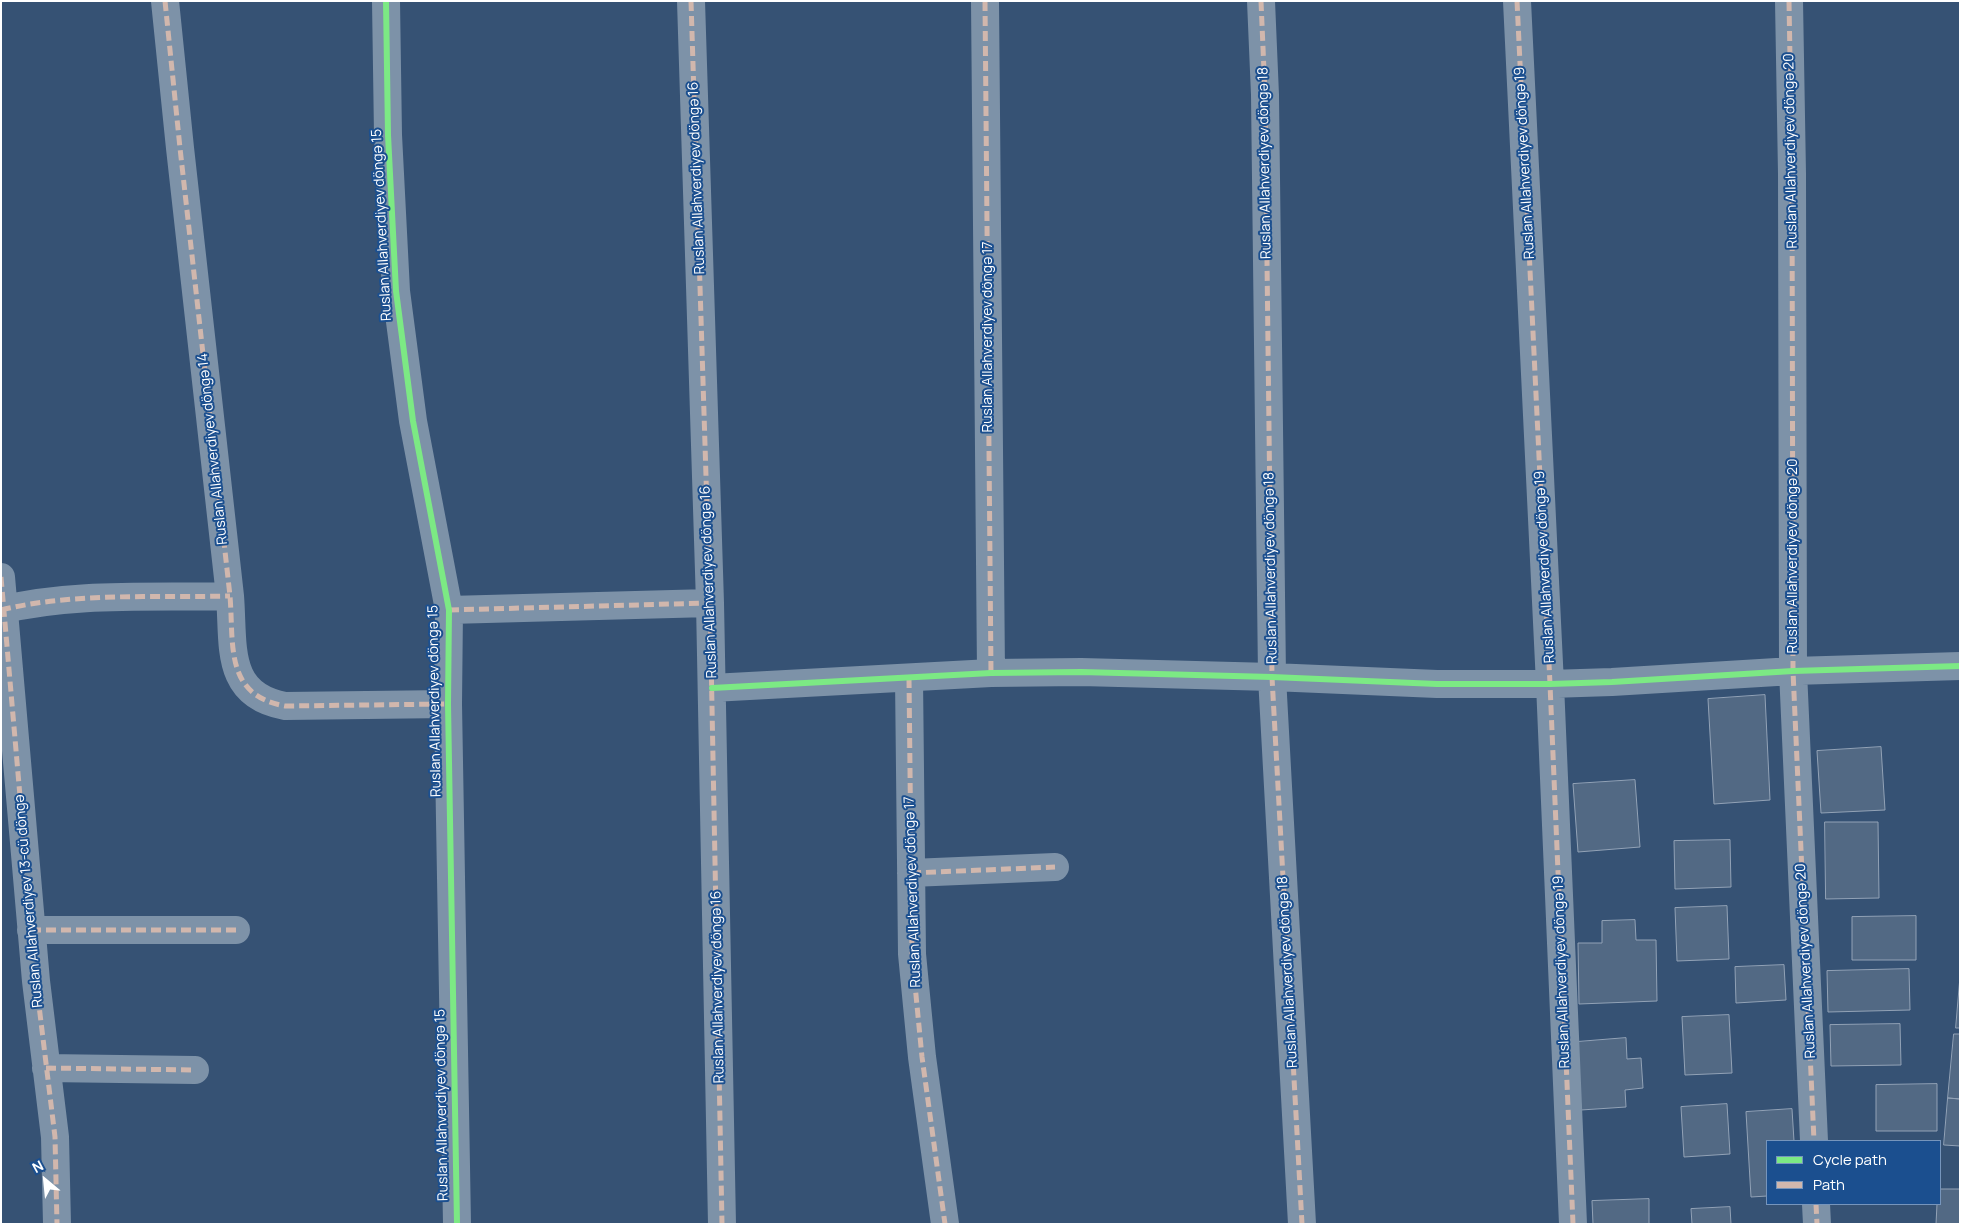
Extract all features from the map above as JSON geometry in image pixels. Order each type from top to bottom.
[{"type":"street","name":"Ruslan Allahverdiyev döngə 14","points":[[165,1],[230,596],[235,668],[244,685],[268,703],[285,706],[448,704]]},
{"type":"street","name":"Ruslan Allahverdiyev döngə 15","points":[[386,1],[388,136],[396,292],[413,421],[449,610],[448,704],[457,1224]]},
{"type":"street","name":"Ruslan Allahverdiyev döngə 16","points":[[691,1],[710,603],[722,1224]]},
{"type":"street","name":"Ruslan Allahverdiyev döngə 17","points":[[985,1],[990,673]]},
{"type":"street","name":"Ruslan Allahverdiyev döngə 18","points":[[1261,1],[1265,95],[1272,677],[1302,1224]]},
{"type":"street","name":"Ruslan Allahverdiyev döngə 19","points":[[1517,1],[1550,684],[1572,1224]]},
{"type":"street","name":"Ruslan Allahverdiyev döngə 20","points":[[1788,1],[1792,174],[1793,671],[1814,1140]]},
{"type":"street","name":"Ruslan Allahverdiyev 13-cü döngə","points":[[1,577],[2,610],[31,930],[55,1137],[57,1224]]},
{"type":"street","points":[[2,610],[42,601],[230,596]]},
{"type":"street","points":[[449,610],[710,603]]},
{"type":"street","points":[[712,688],[990,673],[1080,672],[1437,684],[1550,684],[1793,671],[1960,666]]},
{"type":"street","name":"Ruslan Allahverdiyev döngə 17","points":[[909,678],[912,954],[919,1028],[945,1224]]},
{"type":"street","points":[[911,873],[1055,867]]},
{"type":"street","points":[[31,930],[236,930]]},
{"type":"street","points":[[46,1068],[194,1070]]},
{"type":"street","points":[[1816,1205],[1817,1224]]},
{"type":"building","points":[[1765,695],[1770,800],[1714,804],[1708,699]]},
{"type":"building","points":[[1881,747],[1885,810],[1821,813],[1817,751]]},
{"type":"building","points":[[1635,780],[1640,847],[1578,852],[1573,784]]},
{"type":"building","points":[[1825,822],[1878,822],[1879,898],[1826,899]]},
{"type":"building","points":[[1730,840],[1731,887],[1675,889],[1674,841]]},
{"type":"building","points":[[1727,906],[1729,959],[1677,961],[1675,908]]},
{"type":"building","points":[[1916,916],[1916,960],[1852,960],[1852,917]]},
{"type":"building","points":[[1635,920],[1636,940],[1656,940],[1657,1001],[1579,1004],[1578,943],[1602,943],[1602,921]]},
{"type":"building","points":[[1784,965],[1786,1000],[1736,1003],[1735,967]]},
{"type":"building","points":[[1909,969],[1910,1010],[1828,1012],[1827,971]]},
{"type":"building","points":[[1960,977],[1960,1028],[1956,1028]]},
{"type":"building","points":[[1729,1015],[1732,1073],[1685,1075],[1682,1017]]},
{"type":"building","points":[[1900,1024],[1901,1065],[1831,1066],[1830,1025]]},
{"type":"building","points":[[1954,1034],[1960,1034],[1960,1099],[1948,1098]]},
{"type":"building","points":[[1626,1038],[1627,1059],[1641,1058],[1643,1088],[1625,1090],[1626,1107],[1581,1110],[1577,1042]]},
{"type":"building","points":[[1937,1084],[1937,1131],[1876,1131],[1876,1085]]},
{"type":"building","points":[[1948,1098],[1960,1099],[1960,1146],[1944,1145]]},
{"type":"building","points":[[1727,1104],[1730,1154],[1684,1157],[1681,1107]]},
{"type":"building","points":[[1792,1109],[1794,1140],[1766,1140],[1766,1196],[1751,1197],[1746,1112]]},
{"type":"building","points":[[1941,1189],[1960,1189],[1960,1224],[1936,1224],[1937,1205],[1941,1205]]},
{"type":"building","points":[[1649,1199],[1649,1224],[1593,1224],[1592,1201]]},
{"type":"building","points":[[1730,1207],[1731,1224],[1692,1224],[1691,1209]]},
{"type":"marked path","points":[[165,1],[236,665],[242,679],[251,691],[265,700],[285,706],[448,704]]},
{"type":"marked path","points":[[691,1],[710,603],[722,1224]]},
{"type":"marked path","points":[[985,1],[991,673]]},
{"type":"marked path","points":[[1261,1],[1265,95],[1272,677],[1302,1224]]},
{"type":"marked path","points":[[1517,1],[1550,684],[1573,1224]]},
{"type":"marked path","points":[[1789,1],[1792,174],[1793,671],[1814,1140]]},
{"type":"marked path","points":[[1,577],[36,981],[55,1137],[57,1224]]},
{"type":"marked path","points":[[1,610],[57,600],[86,598],[230,596]]},
{"type":"marked path","points":[[449,610],[710,603]]},
{"type":"marked path","points":[[909,678],[912,954],[922,1057],[945,1224]]},
{"type":"marked path","points":[[911,873],[1055,867]]},
{"type":"marked path","points":[[31,930],[236,930]]},
{"type":"marked path","points":[[46,1068],[195,1070]]},
{"type":"marked path","points":[[1816,1205],[1817,1224]]},
{"type":"cycle path","points":[[386,1],[388,135],[396,291],[413,421],[449,610],[448,704],[457,1224]]},
{"type":"cycle path","points":[[712,688],[991,673],[1081,672],[1437,684],[1550,684],[1793,671],[1960,666]]}]
